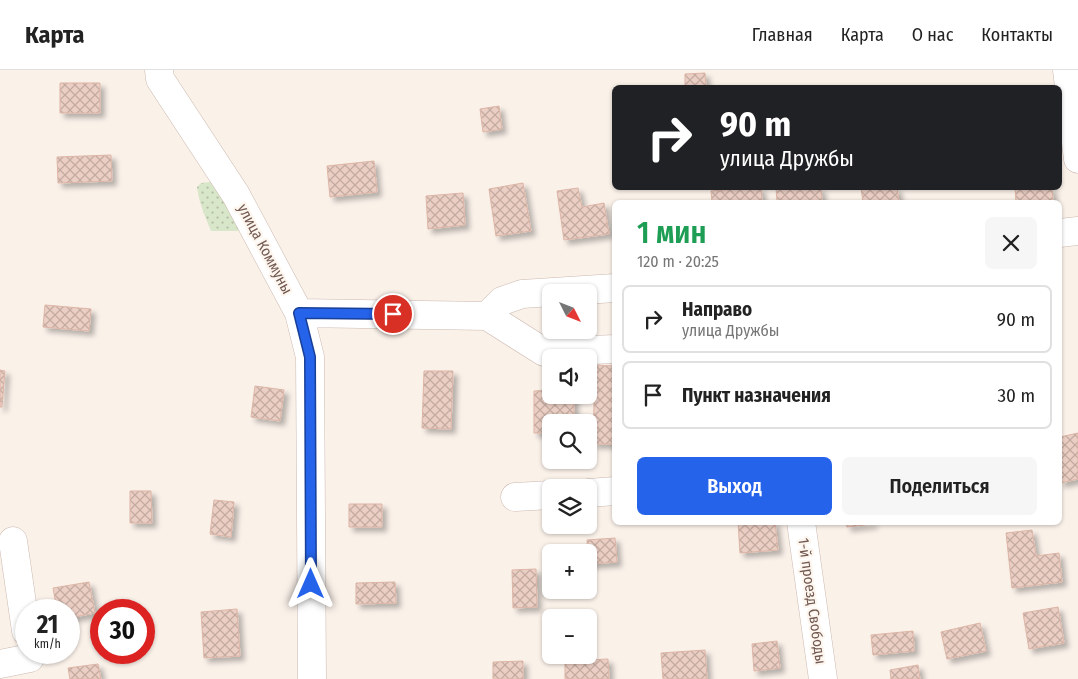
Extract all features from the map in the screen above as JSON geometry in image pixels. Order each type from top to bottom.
[{"type":"street","points":[[1067,70],[1078,159]]},
{"type":"street","name":"улица Коммуны","points":[[160,74],[236,195],[299,313],[310,357],[312,679]]},
{"type":"street","points":[[1062,233],[1078,231]]},
{"type":"street","points":[[488,316],[502,301],[522,294],[612,288]]},
{"type":"street","points":[[299,313],[488,316],[544,352],[612,349]]},
{"type":"street","points":[[597,492],[612,491]]},
{"type":"street","points":[[515,496],[542,495]]},
{"type":"street","name":"1-й проезд Свободы","points":[[801,525],[823,679]]},
{"type":"street","points":[[12,541],[21,599]]},
{"type":"street","points":[[0,664],[15,660]]},
{"type":"green space","points":[[210,182],[220,187],[243,231],[211,231],[197,187],[201,183]]},
{"type":"building","points":[[705,73],[706,85],[685,85],[685,74]]},
{"type":"building","points":[[60,83],[100,83],[100,113],[60,113]]},
{"type":"building","points":[[499,106],[502,129],[483,132],[480,109]]},
{"type":"building","points":[[111,155],[112,181],[58,183],[57,157]]},
{"type":"building","points":[[374,161],[377,192],[330,197],[327,166]]},
{"type":"building","points":[[523,183],[531,231],[496,236],[489,189]]},
{"type":"building","points":[[578,188],[582,207],[604,203],[609,234],[564,240],[557,191]]},
{"type":"building","points":[[761,190],[762,200],[712,200],[711,191]]},
{"type":"building","points":[[776,190],[821,190],[822,200],[777,200]]},
{"type":"building","points":[[861,190],[897,190],[899,200],[863,200]]},
{"type":"building","points":[[1015,190],[1052,190],[1053,200],[1016,200]]},
{"type":"building","points":[[463,193],[465,225],[428,229],[426,196]]},
{"type":"building","points":[[45,305],[91,309],[89,331],[43,327]]},
{"type":"building","points":[[597,365],[612,366],[612,444],[597,444],[597,414],[594,414],[594,404],[597,404]]},
{"type":"building","points":[[0,370],[5,371],[2,407],[0,407]]},
{"type":"building","points":[[424,371],[453,371],[451,429],[422,428]]},
{"type":"building","points":[[255,386],[284,390],[280,421],[251,417]]},
{"type":"building","points":[[534,391],[542,391],[542,404],[574,404],[574,414],[542,414],[542,433],[534,433]]},
{"type":"building","points":[[1078,433],[1078,479],[1062,483],[1062,437]]},
{"type":"building","points":[[130,491],[151,491],[152,523],[130,523]]},
{"type":"building","points":[[214,500],[234,502],[231,537],[210,534]]},
{"type":"building","points":[[349,504],[382,504],[382,527],[349,527]]},
{"type":"building","points":[[738,525],[775,525],[778,550],[740,553]]},
{"type":"building","points":[[847,525],[864,525],[847,527]]},
{"type":"building","points":[[1032,530],[1036,556],[1059,553],[1062,582],[1012,588],[1006,533]]},
{"type":"building","points":[[615,538],[617,562],[597,563],[597,544],[587,544],[587,540]]},
{"type":"building","points":[[536,569],[537,607],[513,608],[512,570]]},
{"type":"building","points":[[89,582],[92,599],[90,599],[90,614],[80,616],[80,599],[55,599],[53,588]]},
{"type":"building","points":[[395,582],[396,603],[356,604],[356,583]]},
{"type":"building","points":[[1058,607],[1064,643],[1029,649],[1023,613]]},
{"type":"building","points":[[237,609],[240,656],[204,658],[201,612]]},
{"type":"building","points":[[980,623],[986,651],[947,659],[941,632]]},
{"type":"building","points":[[913,631],[914,651],[873,655],[871,635]]},
{"type":"building","points":[[777,641],[780,668],[754,671],[752,644]]},
{"type":"building","points":[[705,650],[707,679],[663,679],[661,653]]},
{"type":"building","points":[[608,659],[609,679],[565,679],[565,664],[597,664],[597,660]]},
{"type":"building","points":[[523,661],[523,679],[493,679],[493,662]]},
{"type":"building","points":[[98,664],[101,679],[70,679],[68,668]]},
{"type":"building","points":[[918,665],[920,679],[891,679],[890,670]]},
{"type":"route","points":[[311,584],[310,357],[299,313],[393,314]]}]
